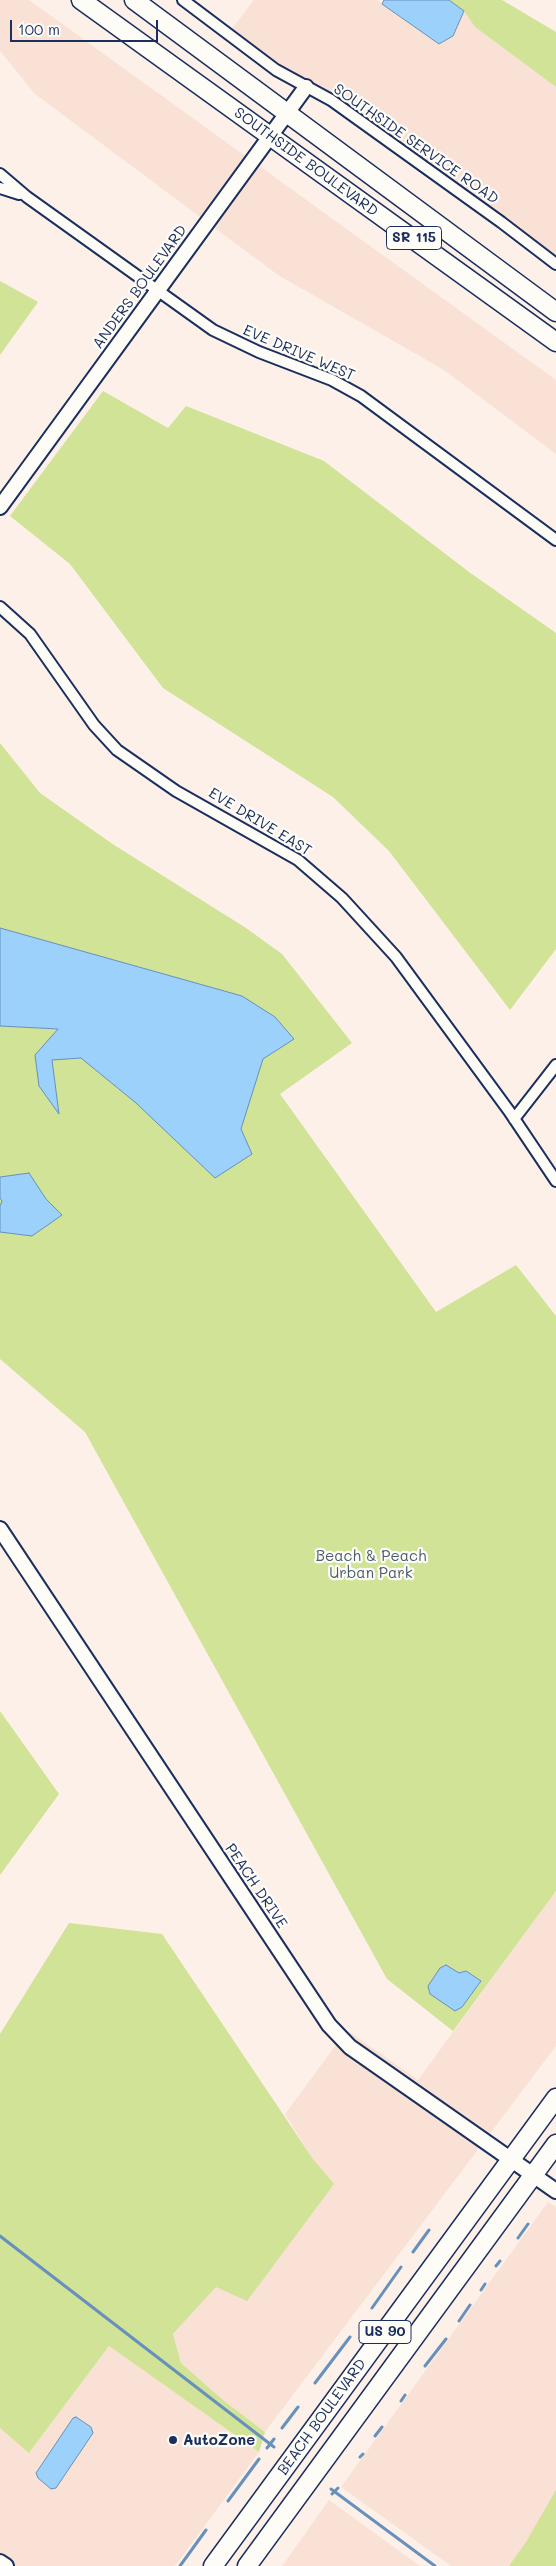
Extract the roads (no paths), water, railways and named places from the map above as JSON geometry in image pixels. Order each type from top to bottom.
[{"type":"highway","name":"SOUTHSIDE BOULEVARD","points":[[81,0],[556,342]]},
{"type":"highway","name":"SOUTHSIDE BOULEVARD","points":[[134,0],[556,312]]},
{"type":"highway","name":"BEACH BOULEVARD","points":[[213,2566],[556,2098]]},
{"type":"highway","name":"US 90","points":[[247,2566],[556,2144]]},
{"type":"street","name":"SOUTHSIDE SERVICE ROAD","points":[[183,0],[276,70],[331,100],[501,222],[556,264]]},
{"type":"street","name":"ANDERS BOULEVARD","points":[[0,507],[306,87]]},
{"type":"street","points":[[0,174],[27,197]]},
{"type":"street","points":[[0,188],[27,197]]},
{"type":"street","name":"EVE DRIVE WEST","points":[[27,197],[226,337],[332,380],[361,396],[556,540]]},
{"type":"street","name":"EVE DRIVE EAST","points":[[0,607],[30,634],[94,725],[117,750],[176,791],[298,860],[342,898],[396,957],[514,1119],[556,1181]]},
{"type":"street","points":[[514,1119],[556,1064]]},
{"type":"street","name":"PEACH DRIVE","points":[[0,1530],[329,2025],[350,2047],[556,2191]]},
{"type":"street","points":[[0,2562],[6,2566]]},
{"type":"water","points":[[384,0],[449,0],[464,11],[453,36],[439,44],[382,4]]},
{"type":"water","points":[[0,928],[242,996],[275,1017],[294,1039],[263,1059],[241,1129],[252,1154],[215,1178],[136,1103],[81,1058],[52,1060],[59,1114],[39,1086],[35,1055],[58,1029],[0,1026]]},
{"type":"water","points":[[29,1173],[46,1199],[62,1215],[32,1236],[0,1232],[0,1206],[2,1201],[0,1198],[0,1177]]},
{"type":"water","points":[[446,1965],[459,1973],[466,1971],[481,1981],[462,2007],[455,2011],[430,1994],[428,1986],[440,1968]]},
{"type":"water","points":[[76,2417],[91,2427],[93,2433],[56,2488],[51,2489],[38,2478],[36,2473],[73,2418]]},
{"type":"waterway","points":[[518,2238],[528,2224]]},
{"type":"waterway","points":[[413,2252],[429,2230]]},
{"type":"waterway","points":[[0,2236],[274,2447]]},
{"type":"waterway","points":[[496,2266],[500,2261]]},
{"type":"waterway","points":[[372,2308],[401,2267]]},
{"type":"waterway","points":[[481,2290],[485,2284]]},
{"type":"waterway","points":[[459,2321],[470,2305]]},
{"type":"waterway","points":[[315,2383],[350,2337]]},
{"type":"waterway","points":[[425,2366],[446,2339]]},
{"type":"waterway","points":[[401,2401],[405,2395]]},
{"type":"waterway","points":[[282,2428],[298,2407]]},
{"type":"waterway","points":[[375,2436],[382,2427]]},
{"type":"waterway","points":[[267,2448],[274,2439]]},
{"type":"waterway","points":[[360,2457],[363,2454]]},
{"type":"waterway","points":[[228,2501],[259,2459]]},
{"type":"waterway","points":[[332,2494],[338,2488]]},
{"type":"waterway","points":[[331,2489],[435,2566]]},
{"type":"waterway","points":[[180,2566],[206,2530]]},
{"type":"place","name":"AutoZone","points":[[173,2440]]},
{"type":"park label","name":"Beach & Peach Urban Park","points":[[371,1564]]}]
